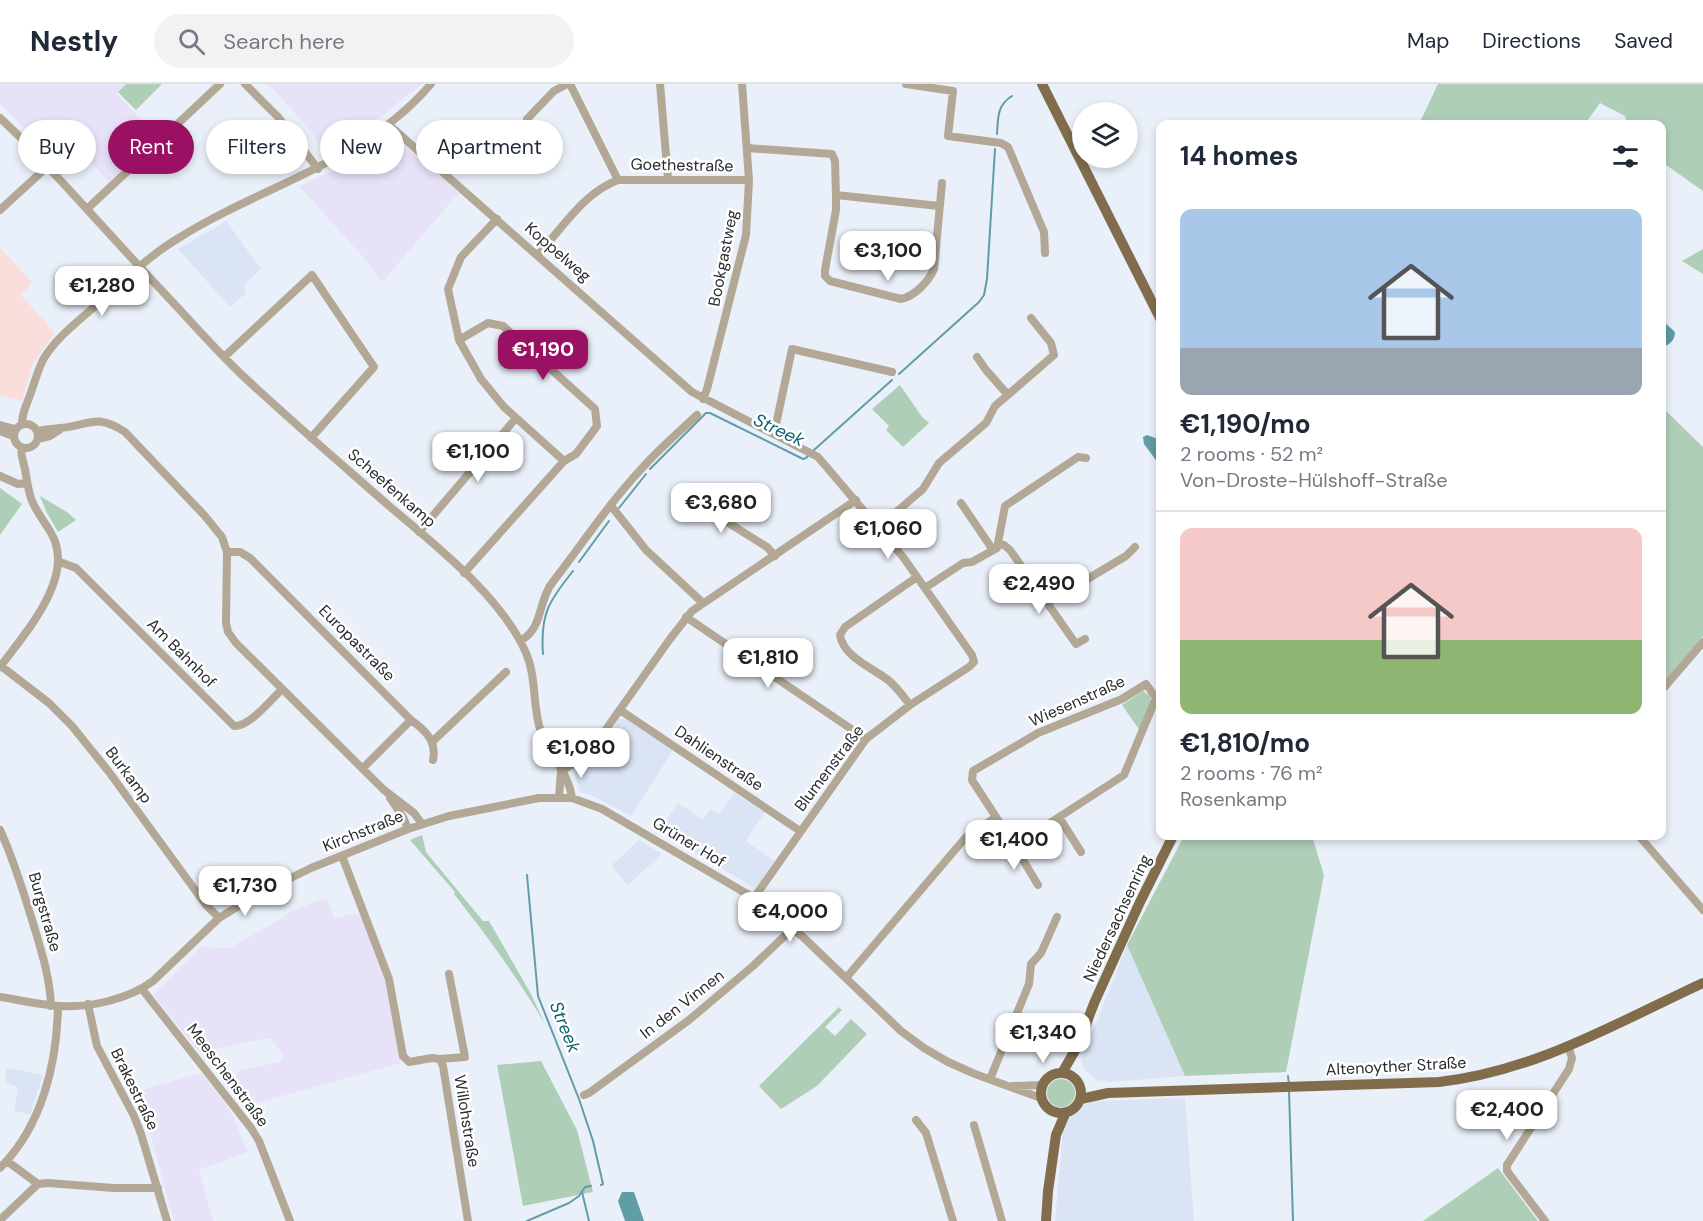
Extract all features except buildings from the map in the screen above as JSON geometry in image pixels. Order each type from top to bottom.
[{"type":"main road","points":[[1042,84],[1156,310]]},
{"type":"main road","name":"Niedersachsenring","points":[[1062,1073],[1077,1047],[1140,902],[1171,840]]},
{"type":"main road","name":"Altenoyther Straße","points":[[1081,1099],[1107,1094],[1420,1083],[1463,1079],[1514,1067],[1568,1046],[1703,983]]},
{"type":"main road","name":"Niedersachsenring","points":[[1073,1077],[1077,1047]]},
{"type":"main road","points":[[1062,1073],[1073,1077],[1081,1087],[1081,1099],[1075,1109],[1065,1114],[1052,1112],[1041,1098],[1042,1085],[1050,1076],[1062,1073]]},
{"type":"main road","name":"Altenoyther Straße","points":[[1081,1087],[1107,1094]]},
{"type":"main road","points":[[1052,1112],[1056,1135]]},
{"type":"main road","points":[[1046,1221],[1056,1135],[1065,1114]]},
{"type":"street","points":[[87,209],[220,84]]},
{"type":"street","points":[[38,435],[33,446],[25,448],[16,443],[27,403],[43,361],[62,335],[139,267],[178,238],[318,169],[278,117],[245,84]]},
{"type":"street","points":[[395,120],[408,110],[431,84]]},
{"type":"street","points":[[527,119],[554,91],[569,84],[618,180]]},
{"type":"street","points":[[660,84],[669,179]]},
{"type":"street","name":"Bookgastweg","points":[[705,400],[746,239],[749,180],[742,84]]},
{"type":"street","points":[[912,84],[953,91],[948,136],[1001,143],[1008,147],[1044,232],[1045,253]]},
{"type":"street","name":"Scheefenkamp","points":[[0,118],[18,136]]},
{"type":"street","name":"Koppelweg","points":[[404,138],[538,254],[672,375],[705,400],[811,453],[823,462],[856,500]]},
{"type":"street","points":[[747,148],[832,154],[835,162],[836,210],[825,276],[830,282],[901,299],[908,298],[916,291],[930,278],[934,269],[942,183]]},
{"type":"street","points":[[0,210],[39,174]]},
{"type":"street","name":"Scheefenkamp","points":[[55,174],[224,357],[311,438],[464,573],[504,617],[527,654],[538,722],[547,745],[569,785],[572,798]]},
{"type":"street","name":"Goethestraße","points":[[538,254],[590,195],[604,185],[618,180],[749,180]]},
{"type":"street","points":[[836,195],[939,206]]},
{"type":"street","points":[[497,219],[461,257],[448,289],[459,340],[481,379],[504,407],[564,461]]},
{"type":"street","points":[[224,357],[312,275],[374,367],[311,438]]},
{"type":"street","points":[[879,527],[923,489],[939,463],[986,423],[995,406],[1054,355],[1051,343],[1031,318]]},
{"type":"street","points":[[459,340],[488,323],[503,326],[594,409],[597,426],[576,454],[564,461],[464,573]]},
{"type":"street","points":[[774,434],[792,349],[892,372]]},
{"type":"street","points":[[977,357],[1008,395]]},
{"type":"street","points":[[520,641],[532,633],[537,625],[539,610],[549,587],[643,467],[697,415]]},
{"type":"street","points":[[419,532],[516,418]]},
{"type":"street","points":[[0,425],[50,436],[62,428],[92,421],[113,423],[125,432],[222,537],[227,552],[225,613],[228,632],[245,653],[384,790],[403,817],[408,829]]},
{"type":"street","points":[[0,431],[20,428]]},
{"type":"street","points":[[1,666],[55,584],[60,562],[52,534],[32,501],[20,459],[25,448]]},
{"type":"street","points":[[995,547],[1005,506],[1078,457],[1086,459]]},
{"type":"street","points":[[0,477],[18,484],[27,483]]},
{"type":"street","points":[[690,491],[703,507],[767,547],[775,556]]},
{"type":"street","points":[[559,797],[561,771],[582,759],[592,749],[686,617],[703,603],[856,500],[925,588],[963,563],[972,562],[995,547],[1004,545],[1010,550],[1076,644],[1084,639]]},
{"type":"street","points":[[961,503],[995,547]]},
{"type":"street","points":[[612,507],[646,550],[703,603]]},
{"type":"street","points":[[1047,603],[1126,556],[1135,547]]},
{"type":"street","name":"Europastraße","points":[[227,552],[240,552],[250,558],[433,741]]},
{"type":"street","name":"Am Bahnhof","points":[[60,562],[76,568],[234,726],[241,727],[248,723],[282,688]]},
{"type":"street","points":[[910,705],[900,690],[843,645],[840,635],[845,627],[917,577]]},
{"type":"street","name":"Blumenstraße","points":[[754,898],[866,739],[910,705],[974,662],[972,655],[925,588]]},
{"type":"street","points":[[686,617],[866,739]]},
{"type":"street","points":[[1666,685],[1703,642]]},
{"type":"street","name":"Burkamp","points":[[1,666],[49,703],[72,726],[109,772],[206,905],[219,918]]},
{"type":"street","points":[[433,760],[435,747],[433,741],[506,672]]},
{"type":"street","name":"Wiesenstraße","points":[[1017,845],[1124,775],[1156,699],[1146,684],[1122,699],[1038,734],[973,771],[972,780],[1012,841],[1017,845],[1020,855],[1038,885]]},
{"type":"street","name":"Dahlienstraße","points":[[620,710],[801,831]]},
{"type":"street","points":[[363,768],[411,720]]},
{"type":"street","points":[[384,790],[414,813],[422,824]]},
{"type":"street","name":"Grüner Hof","points":[[422,824],[483,808],[539,798],[572,798],[602,809],[754,898],[793,928],[901,1031],[924,1048],[948,1062],[1041,1098]]},
{"type":"street","points":[[846,978],[966,837],[996,817]]},
{"type":"street","points":[[1059,817],[1082,852]]},
{"type":"street","name":"Kirchstraße","points":[[0,997],[54,1006],[88,1004],[123,997],[142,989],[219,918],[274,886],[311,868],[422,824]]},
{"type":"street","name":"Burgstraße","points":[[0,830],[25,897],[44,960],[54,1006],[51,1065],[42,1103],[36,1116],[3,1165]]},
{"type":"street","points":[[1642,840],[1703,910]]},
{"type":"street","name":"Willohstraße","points":[[342,856],[389,979],[403,1056],[409,1062],[440,1059],[443,1066],[468,1221]]},
{"type":"street","points":[[990,1079],[1029,984],[1031,964],[1041,953],[1057,917]]},
{"type":"street","name":"In den Vinnen","points":[[584,1095],[689,1020],[753,966],[793,928]]},
{"type":"street","points":[[440,1059],[465,1057],[449,974]]},
{"type":"street","name":"Meeschenstraße","points":[[142,989],[251,1128],[259,1141],[290,1221]]},
{"type":"street","name":"Brakestraße","points":[[88,1004],[97,1046],[134,1116],[167,1221]]},
{"type":"street","points":[[1545,1221],[1507,1171],[1507,1165],[1569,1069],[1572,1058],[1568,1046]]},
{"type":"street","name":"Grüner Hof","points":[[1010,1086],[1042,1085]]},
{"type":"street","points":[[916,1120],[926,1133],[953,1221]]},
{"type":"street","points":[[974,1125],[1002,1221]]},
{"type":"street","points":[[3,1165],[38,1184],[158,1188]]},
{"type":"street","points":[[0,1220],[38,1184]]},
{"type":"shaded area","points":[[0,84],[125,84],[116,93],[142,120],[108,120],[108,174],[117,174],[109,182],[96,168],[96,120],[18,121],[0,104]]},
{"type":"shaded area","points":[[268,84],[422,84],[376,120],[320,120],[320,145],[308,129],[308,120],[301,120]]},
{"type":"shaded area","points":[[404,145],[416,156],[416,174],[437,174],[459,193],[382,282],[364,258],[299,186],[325,174],[404,174]]},
{"type":"shaded area","points":[[226,221],[261,269],[244,285],[246,293],[230,307],[178,249]]},
{"type":"shaded area","points":[[0,248],[32,282],[21,295],[55,333],[33,363],[22,401],[0,395]]},
{"type":"shaded area","points":[[619,719],[626,719],[673,750],[631,816],[591,795],[580,792],[574,772],[592,760]]},
{"type":"shaded area","points":[[734,793],[765,812],[746,841],[775,861],[756,889],[659,831],[678,803],[703,820],[711,809],[719,814]]},
{"type":"shaded area","points":[[639,840],[662,854],[628,885],[611,866]]},
{"type":"shaded area","points":[[327,898],[334,918],[359,913],[387,985],[401,1063],[242,1107],[220,1079],[237,1076],[237,1071],[279,1062],[284,1056],[270,1038],[199,1052],[153,995],[201,947],[229,948],[283,918],[290,911]]},
{"type":"shaded area","points":[[1127,945],[1185,1076],[1108,1082],[1097,1080],[1086,1071],[1081,1062]]},
{"type":"shaded area","points":[[7,1068],[43,1075],[30,1115],[14,1110],[18,1087],[5,1082]]},
{"type":"shaded area","points":[[201,1073],[229,1108],[248,1152],[199,1170],[213,1221],[174,1221],[147,1122],[132,1093]]},
{"type":"shaded area","points":[[1185,1098],[1194,1221],[1055,1221],[1063,1130],[1071,1116],[1084,1105],[1097,1101]]},
{"type":"green space","points":[[126,84],[162,84],[136,110],[118,92]]},
{"type":"green space","points":[[1438,84],[1703,84],[1703,191],[1666,165],[1666,120],[1626,120],[1625,116],[1600,103],[1588,120],[1421,120]]},
{"type":"green space","points":[[1703,249],[1703,274],[1682,261]]},
{"type":"green space","points":[[900,385],[922,417],[929,423],[903,447],[886,430],[889,426],[872,409]]},
{"type":"green space","points":[[1666,411],[1703,447],[1703,636],[1666,680]]},
{"type":"green space","points":[[0,488],[22,504],[0,535]]},
{"type":"green space","points":[[40,496],[67,512],[76,520],[58,532]]},
{"type":"green space","points":[[1143,691],[1150,696],[1151,703],[1140,731],[1122,705]]},
{"type":"green space","points":[[422,835],[426,852],[483,921],[489,921],[531,994],[545,1024],[502,957],[454,894],[455,892],[410,840]]},
{"type":"green space","points":[[1182,840],[1313,840],[1324,875],[1286,1072],[1185,1076],[1127,945]]},
{"type":"green space","points":[[839,1007],[842,1010],[825,1027],[835,1036],[851,1019],[867,1034],[817,1086],[781,1109],[759,1086]]},
{"type":"green space","points":[[541,1061],[577,1130],[593,1192],[523,1206],[497,1065]]},
{"type":"green space","points":[[1061,1079],[1071,1083],[1075,1093],[1071,1103],[1061,1107],[1051,1103],[1047,1093],[1051,1083]]},
{"type":"green space","points":[[1498,1168],[1538,1221],[1423,1221]]},
{"type":"water","points":[[1666,324],[1675,332],[1672,342],[1667,345]]},
{"type":"water","points":[[1147,435],[1156,438],[1156,460],[1144,444],[1143,437]]},
{"type":"water","points":[[622,1192],[634,1192],[644,1221],[625,1221],[618,1201]]},
{"type":"waterway","name":"Streek","points":[[997,134],[1001,108],[1003,103],[1012,96]]},
{"type":"waterway","name":"Streek","points":[[899,374],[984,295],[995,149]]},
{"type":"waterway","name":"Streek","points":[[814,450],[892,380]]},
{"type":"waterway","name":"Streek","points":[[650,469],[706,413],[803,459],[810,454]]},
{"type":"waterway","name":"Streek","points":[[619,508],[646,474]]},
{"type":"waterway","name":"Streek","points":[[579,562],[609,521]]},
{"type":"waterway","name":"Streek","points":[[543,654],[543,628],[548,609],[573,571]]},
{"type":"waterway","name":"Streek","points":[[527,875],[538,996],[579,1099],[593,1141],[603,1184],[601,1185]]},
{"type":"waterway","points":[[1288,1076],[1289,1085]]},
{"type":"waterway","points":[[1289,1090],[1293,1221]]},
{"type":"waterway","name":"Streek","points":[[527,1221],[569,1203],[579,1196],[585,1187],[591,1186]]},
{"type":"waterway","points":[[582,1192],[589,1221]]}]
